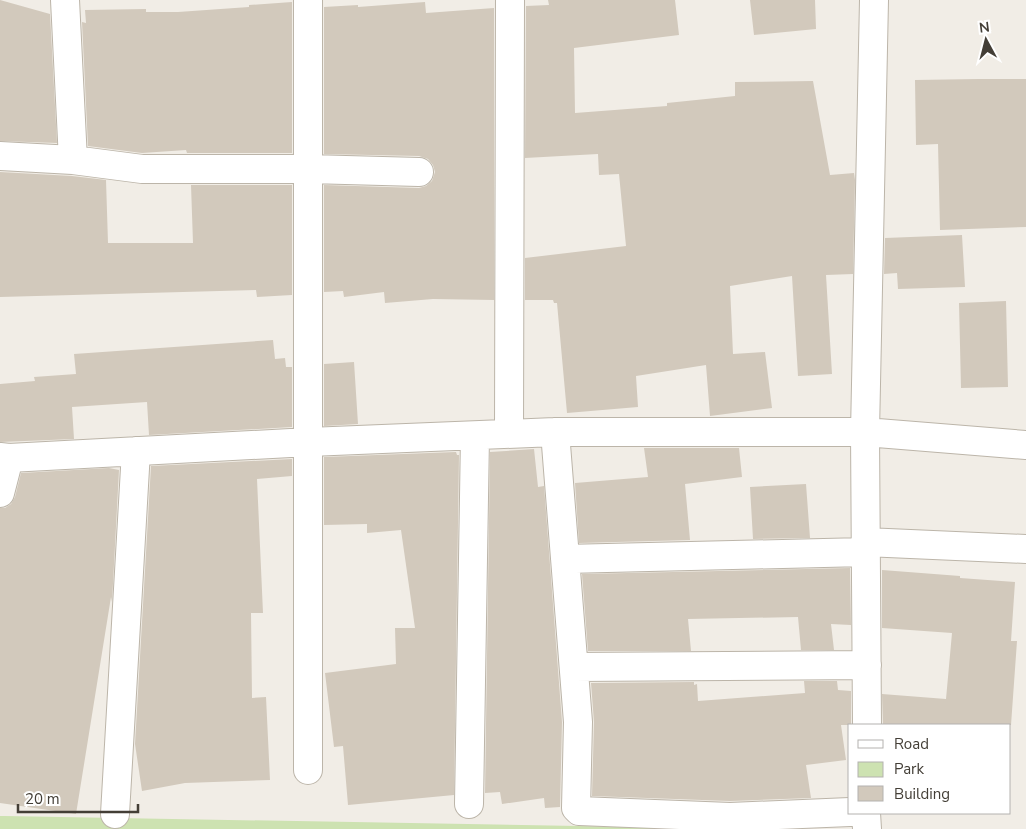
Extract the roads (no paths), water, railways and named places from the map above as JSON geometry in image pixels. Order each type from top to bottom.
[{"type":"street","points":[[65,0],[73,160]]},
{"type":"street","points":[[308,0],[308,770]]},
{"type":"street","points":[[509,434],[510,0]]},
{"type":"street","points":[[867,724],[864,432],[874,0]]},
{"type":"street","points":[[0,156],[73,160],[142,169],[309,169],[419,172]]},
{"type":"street","points":[[555,432],[578,722],[576,808],[579,811],[730,817],[848,812]]},
{"type":"street","points":[[0,493],[4,457],[309,442],[555,432],[864,432],[1026,445]]},
{"type":"street","points":[[469,804],[475,436]]},
{"type":"street","points":[[116,814],[136,451]]},
{"type":"street","points":[[565,559],[865,547],[1026,549]]},
{"type":"street","points":[[574,667],[867,665]]},
{"type":"street","points":[[866,814],[867,829]]}]
